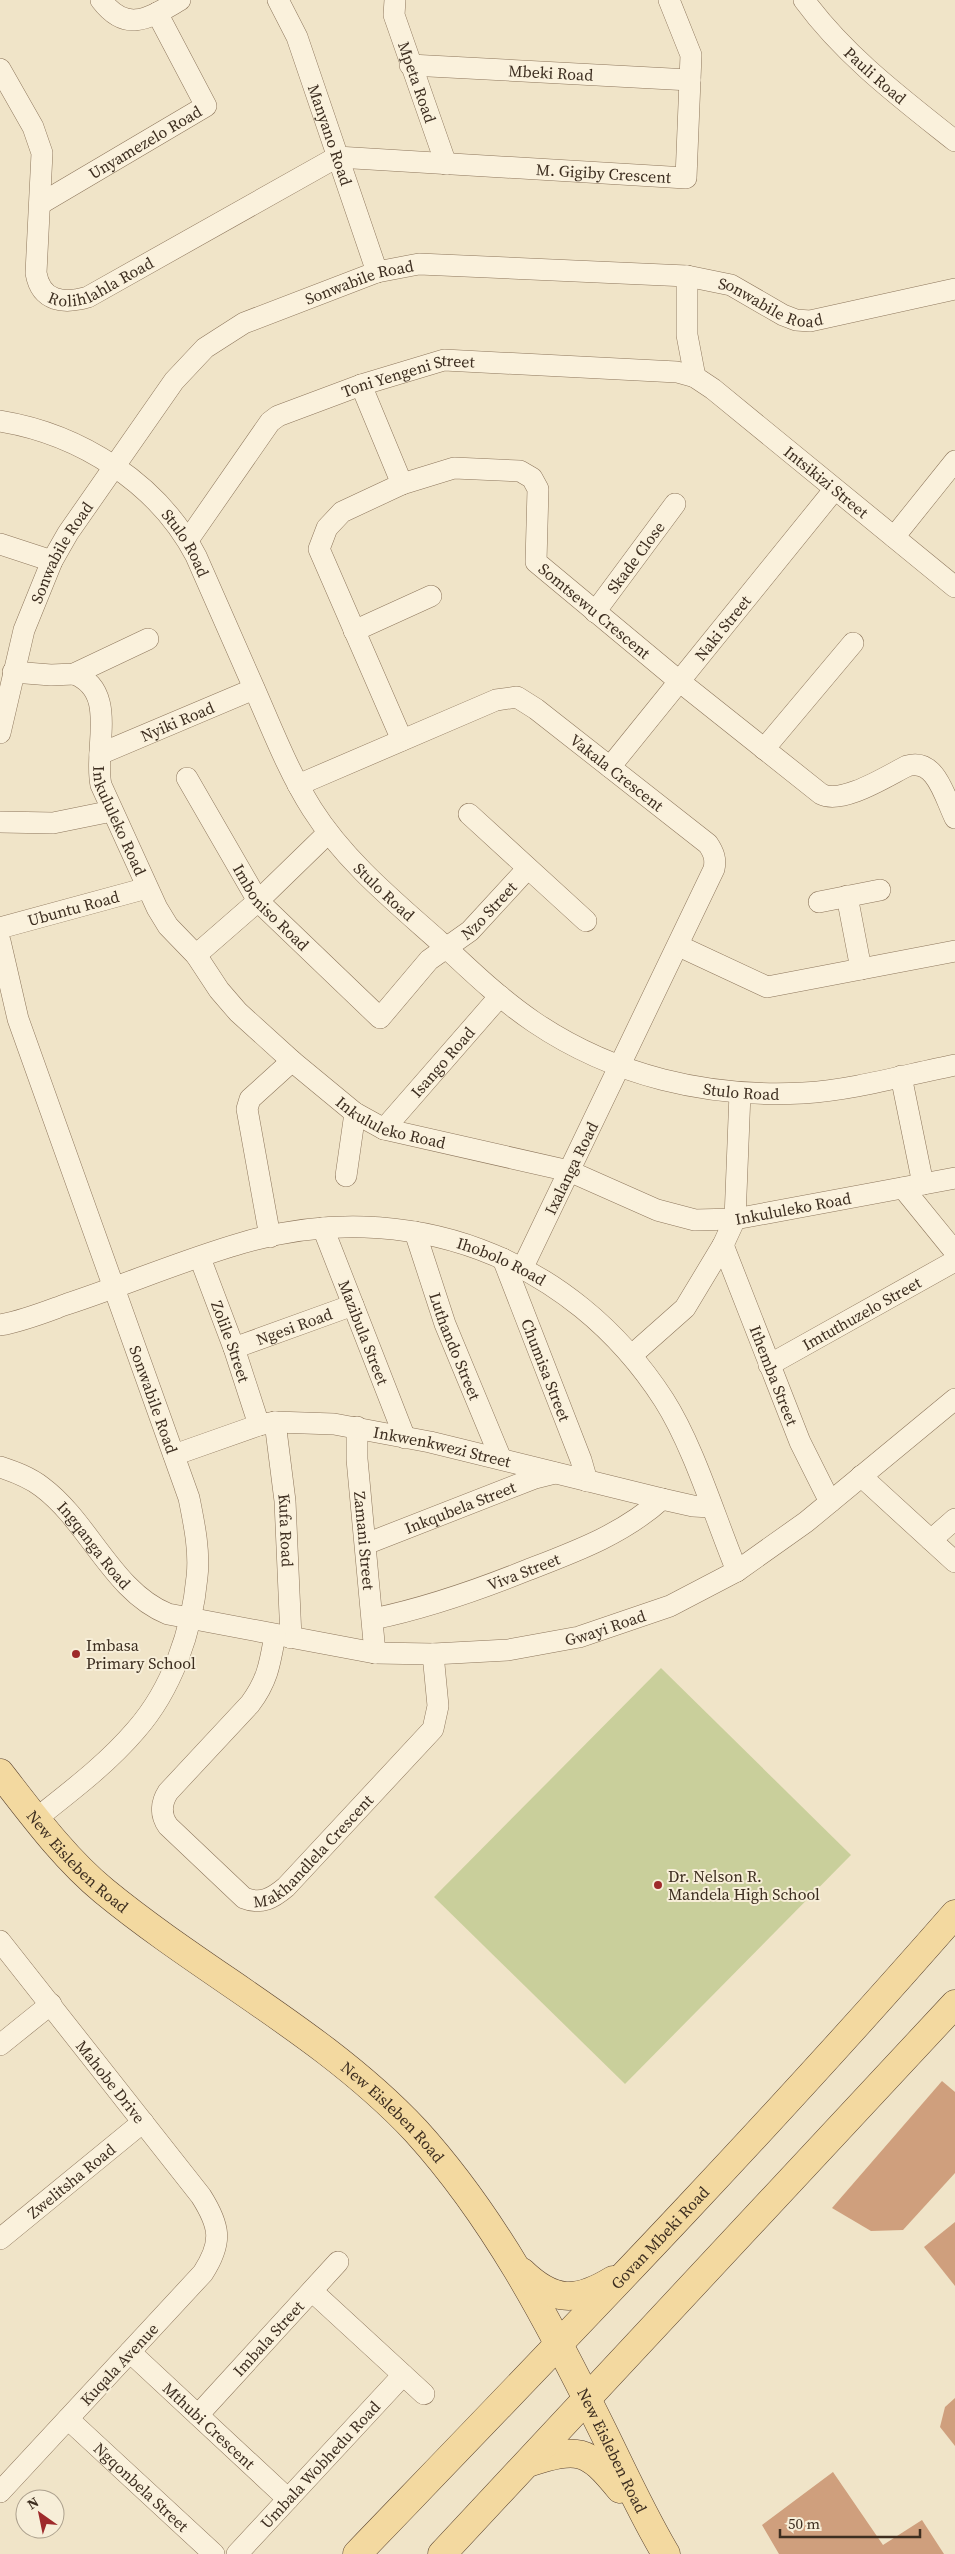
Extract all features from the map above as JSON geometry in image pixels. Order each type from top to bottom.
[{"type":"main road","name":"New Eisleben Road","points":[[0,1773],[77,1866],[102,1889],[340,2062],[414,2129],[444,2163],[471,2197],[514,2264],[559,2344],[646,2521],[666,2554]]},
{"type":"main road","name":"Govan Mbeki Road","points":[[357,2554],[631,2268],[895,1982],[955,1914]]},
{"type":"main road","points":[[442,2554],[955,2004]]},
{"type":"main road","points":[[514,2264],[543,2289],[566,2297],[586,2294],[596,2290],[631,2268]]},
{"type":"main road","points":[[528,2463],[556,2454],[576,2453],[590,2457],[601,2465],[646,2521]]},
{"type":"street","points":[[101,0],[117,17],[124,20],[143,18],[157,13],[180,0]]},
{"type":"street","name":"Manyano Road","points":[[278,0],[297,37],[377,272]]},
{"type":"street","name":"Mpeta Road","points":[[395,0],[394,15],[446,164]]},
{"type":"street","name":"M. Gigiby Crescent","points":[[337,157],[686,178],[691,55],[668,0]]},
{"type":"street","name":"Pauli Road","points":[[804,0],[821,23],[862,63],[955,141]]},
{"type":"street","name":"Unyamezelo Road","points":[[40,204],[206,106],[157,13]]},
{"type":"street","name":"Mbeki Road","points":[[410,65],[690,80]]},
{"type":"street","name":"Rolihlahla Road","points":[[0,69],[39,139],[42,153],[36,273],[38,282],[50,298],[63,301],[88,298],[337,157]]},
{"type":"street","name":"Sonwabile Road","points":[[0,733],[0,726],[24,630],[52,562],[68,533],[174,381],[205,348],[224,334],[264,314],[377,272],[419,264],[439,263],[687,276],[731,285],[783,316],[796,320],[810,321],[955,289]]},
{"type":"street","points":[[687,276],[687,335],[696,377]]},
{"type":"street","name":"Toni Yengeni Street","points":[[188,540],[270,422],[278,416],[360,386],[444,360],[678,372],[696,377]]},
{"type":"street","name":"Intsikizi Street","points":[[696,377],[714,389],[834,490],[955,587]]},
{"type":"street","points":[[360,386],[402,484]]},
{"type":"street","name":"Stulo Road","points":[[0,421],[39,429],[85,448],[147,492],[176,523],[188,540],[298,785],[328,833],[376,884],[446,949],[500,996],[534,1022],[565,1040],[619,1066],[681,1085],[740,1093],[804,1093],[955,1066]]},
{"type":"street","points":[[894,537],[955,461]]},
{"type":"street","name":"Somtsewu Crescent","points":[[402,740],[319,549],[327,528],[342,512],[402,484],[454,468],[520,471],[532,478],[538,489],[536,562],[764,749],[821,794],[831,797],[846,795],[907,766],[914,764],[926,766],[934,774],[955,818]]},
{"type":"street","name":"Naki Street","points":[[610,767],[834,490]]},
{"type":"street","name":"Skade Close","points":[[595,612],[675,504]]},
{"type":"street","points":[[0,544],[52,562]]},
{"type":"street","points":[[354,630],[431,596]]},
{"type":"street","points":[[13,672],[50,675],[74,674],[148,639]]},
{"type":"street","points":[[764,749],[853,643]]},
{"type":"street","name":"Inkululeko Road","points":[[74,674],[90,683],[99,698],[100,754],[98,774],[112,811],[147,888],[168,926],[196,955],[219,990],[238,1012],[292,1061],[355,1113],[384,1129],[569,1171],[657,1210],[679,1217],[711,1220],[734,1219],[955,1178]]},
{"type":"street","name":"Nyiki Road","points":[[100,754],[254,689]]},
{"type":"street","name":"Vakala Crescent","points":[[298,785],[496,700],[517,697],[536,709],[708,844],[716,861],[714,870],[679,946],[619,1066]]},
{"type":"street","name":"Imboniso Road","points":[[187,778],[258,901],[380,1018]]},
{"type":"street","points":[[0,822],[53,823],[112,811]]},
{"type":"street","name":"Nzo Street","points":[[469,814],[586,921]]},
{"type":"street","points":[[196,955],[258,901],[328,833]]},
{"type":"street","name":"Nzo Street","points":[[380,1018],[429,960],[470,931],[527,869]]},
{"type":"street","name":"Ubuntu Road","points":[[0,928],[147,888]]},
{"type":"street","points":[[819,902],[880,890]]},
{"type":"street","points":[[847,896],[861,969]]},
{"type":"street","name":"Sonwabile Road","points":[[0,941],[18,1019],[188,1498],[195,1527],[198,1576],[186,1637],[166,1686],[137,1730],[94,1772],[37,1818]]},
{"type":"street","points":[[679,946],[767,987],[955,951]]},
{"type":"street","name":"Isango Road","points":[[384,1129],[500,996]]},
{"type":"street","points":[[270,1237],[247,1120],[247,1109],[250,1099],[292,1061]]},
{"type":"street","name":"Ixalanga Road","points":[[522,1269],[619,1066]]},
{"type":"street","points":[[901,1076],[913,1186],[955,1252]]},
{"type":"street","points":[[632,1355],[686,1308],[723,1245],[734,1219],[740,1093]]},
{"type":"street","points":[[346,1176],[355,1113]]},
{"type":"street","name":"Ihobolo Road","points":[[0,1325],[114,1289],[242,1243],[323,1228],[353,1226],[414,1232],[476,1247],[503,1258],[562,1291],[585,1309],[632,1355],[664,1401],[678,1427],[737,1571]]},
{"type":"street","name":"Mazibula Street","points":[[323,1228],[405,1438]]},
{"type":"street","name":"Luthando Street","points":[[414,1232],[445,1324],[501,1459]]},
{"type":"street","name":"Ithemba Street","points":[[723,1245],[800,1442],[830,1502]]},
{"type":"street","name":"Zolile Street","points":[[200,1258],[234,1348],[267,1423]]},
{"type":"street","name":"Chumisa Street","points":[[503,1258],[581,1460],[586,1481]]},
{"type":"street","name":"Imtuthuzelo Street","points":[[770,1365],[955,1262]]},
{"type":"street","name":"Ngesi Road","points":[[234,1348],[353,1305]]},
{"type":"street","name":"Gwayi Road","points":[[190,1618],[375,1653],[433,1654],[508,1650],[580,1637],[670,1606],[737,1571],[769,1550],[830,1502],[955,1399]]},
{"type":"street","name":"Inkwenkwezi Street","points":[[174,1455],[267,1423],[356,1427],[501,1459],[693,1506],[711,1507]]},
{"type":"street","name":"Kufa Road","points":[[267,1423],[286,1511],[283,1636]]},
{"type":"street","name":"Zamani Street","points":[[356,1427],[375,1653]]},
{"type":"street","name":"Ingqanga Road","points":[[0,1467],[24,1476],[59,1502],[142,1600],[168,1614],[190,1618]]},
{"type":"street","name":"Inkqubela Street","points":[[366,1544],[535,1478],[556,1473]]},
{"type":"street","points":[[861,1476],[955,1562]]},
{"type":"street","name":"Viva Street","points":[[373,1620],[449,1600],[592,1545],[646,1513],[662,1499]]},
{"type":"street","points":[[931,1540],[955,1518]]},
{"type":"street","name":"Makhandlela Crescent","points":[[283,1636],[262,1689],[168,1792],[164,1798],[162,1813],[168,1826],[244,1898],[251,1901],[266,1900],[286,1887],[433,1729],[438,1706],[433,1654]]},
{"type":"street","name":"Mahobe Drive","points":[[0,1941],[201,2196],[216,2226]]},
{"type":"street","points":[[0,2045],[51,2004]]},
{"type":"street","name":"Zwelitsha Road","points":[[0,2239],[144,2122]]},
{"type":"street","name":"Kuqala Avenue","points":[[0,2492],[203,2273],[215,2254],[216,2226]]},
{"type":"street","name":"Imbala Street","points":[[198,2415],[338,2262]]},
{"type":"street","points":[[312,2291],[424,2394]]},
{"type":"street","name":"Mthubi Crescent","points":[[130,2352],[288,2499]]},
{"type":"street","name":"Umbala Wobhedu Road","points":[[237,2554],[403,2374]]},
{"type":"street","name":"Ngqonbela Street","points":[[68,2419],[214,2554]]},
{"type":"green space","points":[[661,1668],[851,1855],[625,2084],[434,1897]]},
{"type":"building","points":[[942,2081],[955,2092],[955,2173],[903,2230],[871,2231],[832,2208]]},
{"type":"building","points":[[955,2222],[955,2286],[924,2247]]},
{"type":"building","points":[[955,2398],[955,2446],[940,2427],[945,2407]]},
{"type":"building","points":[[833,2472],[883,2545],[922,2520],[944,2554],[779,2554],[762,2525]]},
{"type":"place","name":"Imbasa Primary School","points":[[76,1654]]},
{"type":"place","name":"Dr. Nelson R. Mandela High School","points":[[658,1885]]}]
